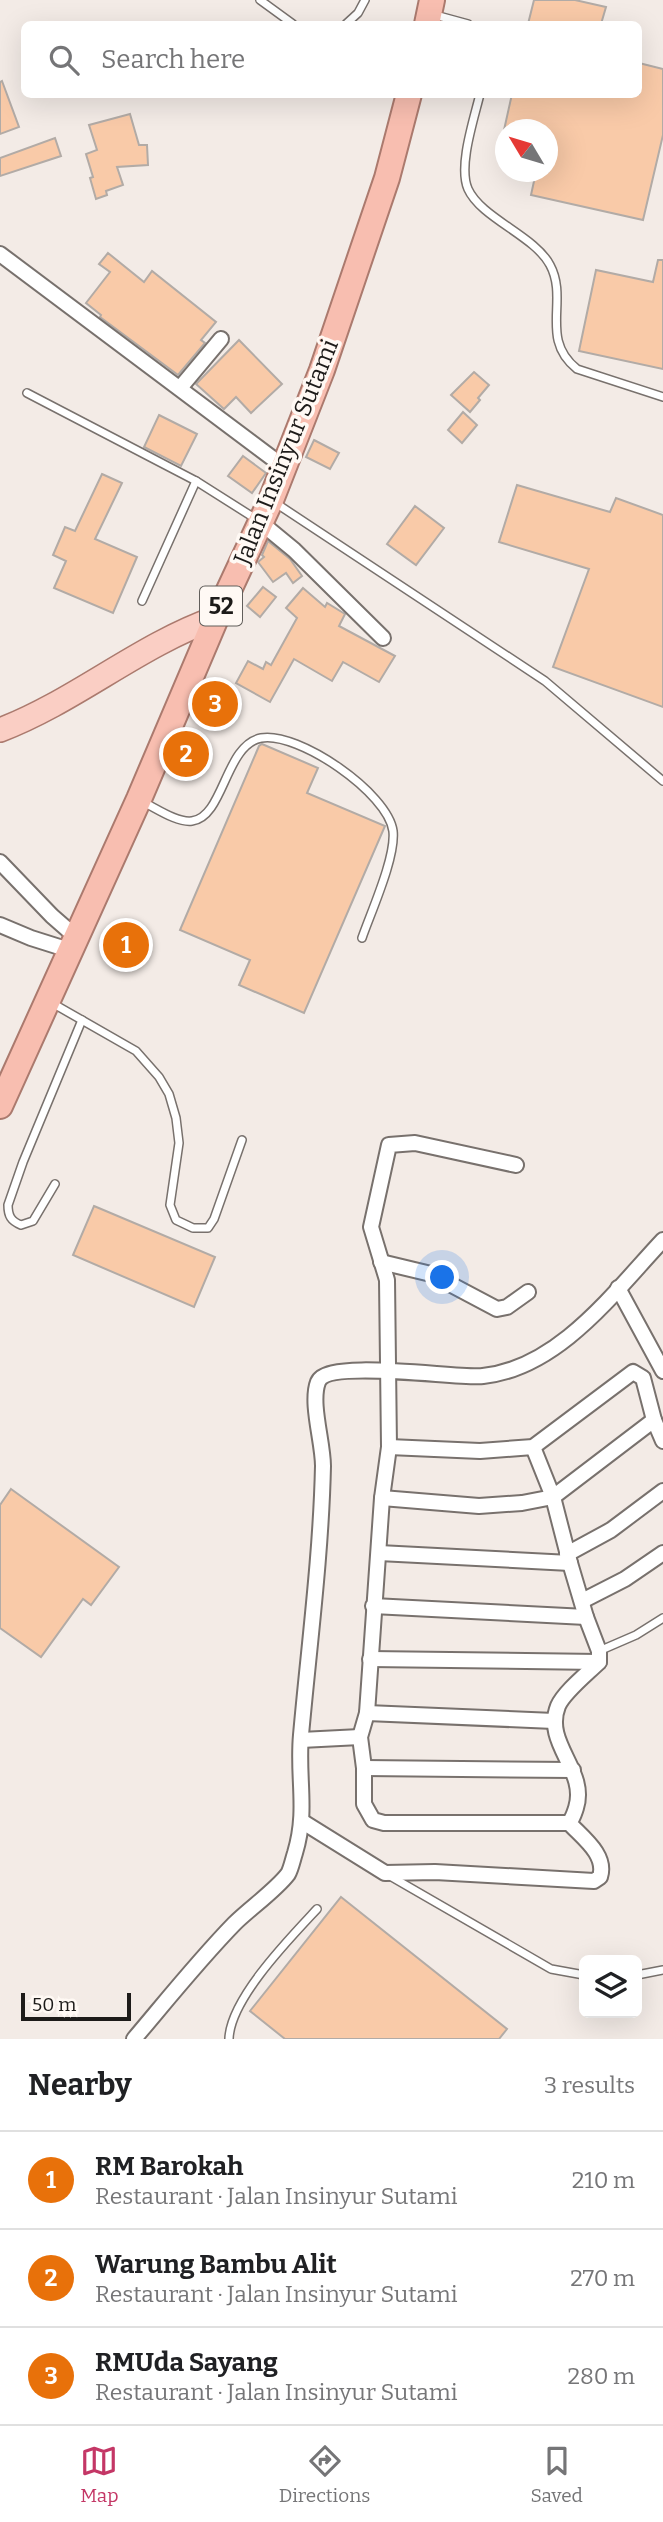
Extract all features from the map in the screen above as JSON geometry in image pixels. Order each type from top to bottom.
[{"type":"highway","name":"Jalan Insinyur Sutami","points":[[0,1106],[139,800],[284,467],[322,370],[387,178],[408,98]]},
{"type":"main road","points":[[0,730],[61,701],[171,636],[216,618]]},
{"type":"street","points":[[0,254],[284,467]]},
{"type":"street","points":[[180,388],[221,339]]},
{"type":"street","points":[[266,511],[294,550],[383,638]]},
{"type":"street","points":[[0,862],[51,916],[72,944]]},
{"type":"street","points":[[0,925],[31,939],[72,944]]},
{"type":"street","points":[[516,1165],[415,1143],[389,1145],[371,1227],[387,1280],[389,1447],[373,1606],[367,1713],[360,1737],[364,1768],[364,1804],[373,1820],[384,1823],[569,1823],[573,1819],[579,1798],[579,1784],[559,1741],[554,1721],[559,1703],[599,1656]]},
{"type":"street","points":[[134,2039],[181,1982],[234,1925],[288,1873],[303,1822],[300,1740],[312,1626],[323,1464],[316,1401],[318,1381],[331,1373],[388,1370],[480,1376],[513,1371],[546,1355],[601,1306],[663,1240]]},
{"type":"street","points":[[381,1262],[431,1273],[497,1309],[507,1307],[528,1292]]},
{"type":"street","points":[[618,1288],[663,1371]]},
{"type":"street","points":[[389,1447],[481,1451],[533,1447],[633,1372],[643,1378],[654,1420],[663,1441]]},
{"type":"street","points":[[382,1498],[479,1506],[522,1503],[553,1497],[654,1420]]},
{"type":"street","points":[[533,1447],[553,1497],[599,1656]]},
{"type":"street","points":[[379,1553],[569,1559],[663,1491]]},
{"type":"street","points":[[582,1601],[625,1579],[663,1553]]},
{"type":"street","points":[[373,1606],[586,1617]]},
{"type":"street","points":[[370,1659],[599,1656]]},
{"type":"street","points":[[367,1713],[554,1721]]},
{"type":"street","points":[[300,1740],[360,1737]]},
{"type":"street","points":[[364,1768],[573,1770]]},
{"type":"street","points":[[303,1822],[385,1874],[435,1872],[594,1881],[600,1877],[602,1870],[600,1857],[569,1823]]},
{"type":"lane","points":[[260,0],[289,21]]},
{"type":"lane","points":[[349,21],[358,13],[365,0]]},
{"type":"lane","points":[[430,13],[458,21]]},
{"type":"lane","points":[[479,98],[464,172],[469,191],[485,208],[549,261],[554,274],[556,340],[567,361],[577,369],[663,397]]},
{"type":"lane","points":[[27,393],[196,481],[266,511],[544,681],[663,781]]},
{"type":"lane","points":[[142,601],[196,481]]},
{"type":"lane","points":[[139,800],[177,818],[191,821],[203,817],[213,804],[232,765],[257,738],[271,737],[322,755],[369,793],[386,815],[393,831],[389,860],[362,938]]},
{"type":"lane","points":[[47,1000],[136,1051],[159,1077],[169,1094],[180,1143],[170,1205],[176,1220],[192,1228],[208,1228],[214,1219],[242,1140]]},
{"type":"lane","points":[[55,1184],[33,1221],[21,1225],[11,1218],[8,1205],[23,1162],[82,1020]]},
{"type":"lane","points":[[599,1656],[663,1618]]},
{"type":"lane","points":[[385,1874],[551,1969],[579,1974]]},
{"type":"lane","points":[[229,2039],[229,2027],[238,2004],[317,1909]]},
{"type":"lane","points":[[642,1974],[663,1970]]},
{"type":"building","points":[[534,0],[575,0],[606,7],[602,21],[529,21]]},
{"type":"building","points":[[642,64],[663,69],[663,135],[643,220],[531,195],[534,182],[558,182],[558,119],[506,119],[511,98],[642,98]]},
{"type":"building","points":[[2,81],[19,127],[0,134],[0,82]]},
{"type":"building","points":[[130,114],[139,145],[147,145],[148,165],[117,167],[123,185],[106,191],[107,195],[96,199],[86,154],[97,150],[89,125]]},
{"type":"building","points":[[55,138],[61,156],[0,176],[0,158]]},
{"type":"building","points":[[108,253],[144,282],[152,271],[216,322],[201,340],[205,343],[178,375],[100,317],[101,315],[86,303],[110,272],[99,264]]},
{"type":"building","points":[[658,260],[663,260],[663,369],[579,351],[596,270],[653,282]]},
{"type":"building","points":[[239,340],[282,384],[251,413],[236,397],[224,409],[196,384]]},
{"type":"building","points":[[474,372],[489,385],[470,412],[451,395]]},
{"type":"building","points":[[463,412],[477,425],[462,443],[448,430]]},
{"type":"building","points":[[159,415],[197,434],[181,466],[144,447]]},
{"type":"building","points":[[314,440],[339,453],[330,469],[306,457]]},
{"type":"building","points":[[243,456],[266,473],[252,493],[228,476]]},
{"type":"building","points":[[102,474],[122,483],[95,539],[137,557],[113,613],[54,588],[66,561],[53,555],[65,527],[75,531]]},
{"type":"building","points":[[517,485],[610,512],[616,498],[663,515],[663,707],[553,667],[589,569],[499,542]]},
{"type":"building","points":[[415,506],[444,528],[416,565],[387,544]]},
{"type":"building","points":[[268,541],[290,559],[302,576],[293,583],[286,573],[273,582],[258,562],[264,557],[262,555]]},
{"type":"building","points":[[263,587],[276,597],[260,617],[247,606]]},
{"type":"building","points":[[303,588],[325,607],[327,603],[345,614],[339,626],[395,656],[379,682],[343,662],[332,681],[294,659],[270,702],[236,683],[248,661],[263,669],[266,662],[271,665],[297,618],[286,608]]},
{"type":"building","points":[[262,744],[318,768],[307,793],[385,826],[304,1013],[239,985],[250,960],[180,930]]},
{"type":"building","points":[[94,1206],[215,1257],[194,1307],[73,1255]]},
{"type":"building","points":[[11,1489],[119,1567],[91,1605],[83,1599],[41,1657],[0,1628],[0,1505]]},
{"type":"building","points":[[341,1897],[507,2029],[499,2039],[285,2039],[250,2011]]},
{"type":"place","name":"RMUda Sayang","points":[[215,704]]},
{"type":"place","name":"Warung Bambu Alit","points":[[186,754]]},
{"type":"place","name":"RM Barokah","points":[[126,945]]}]
